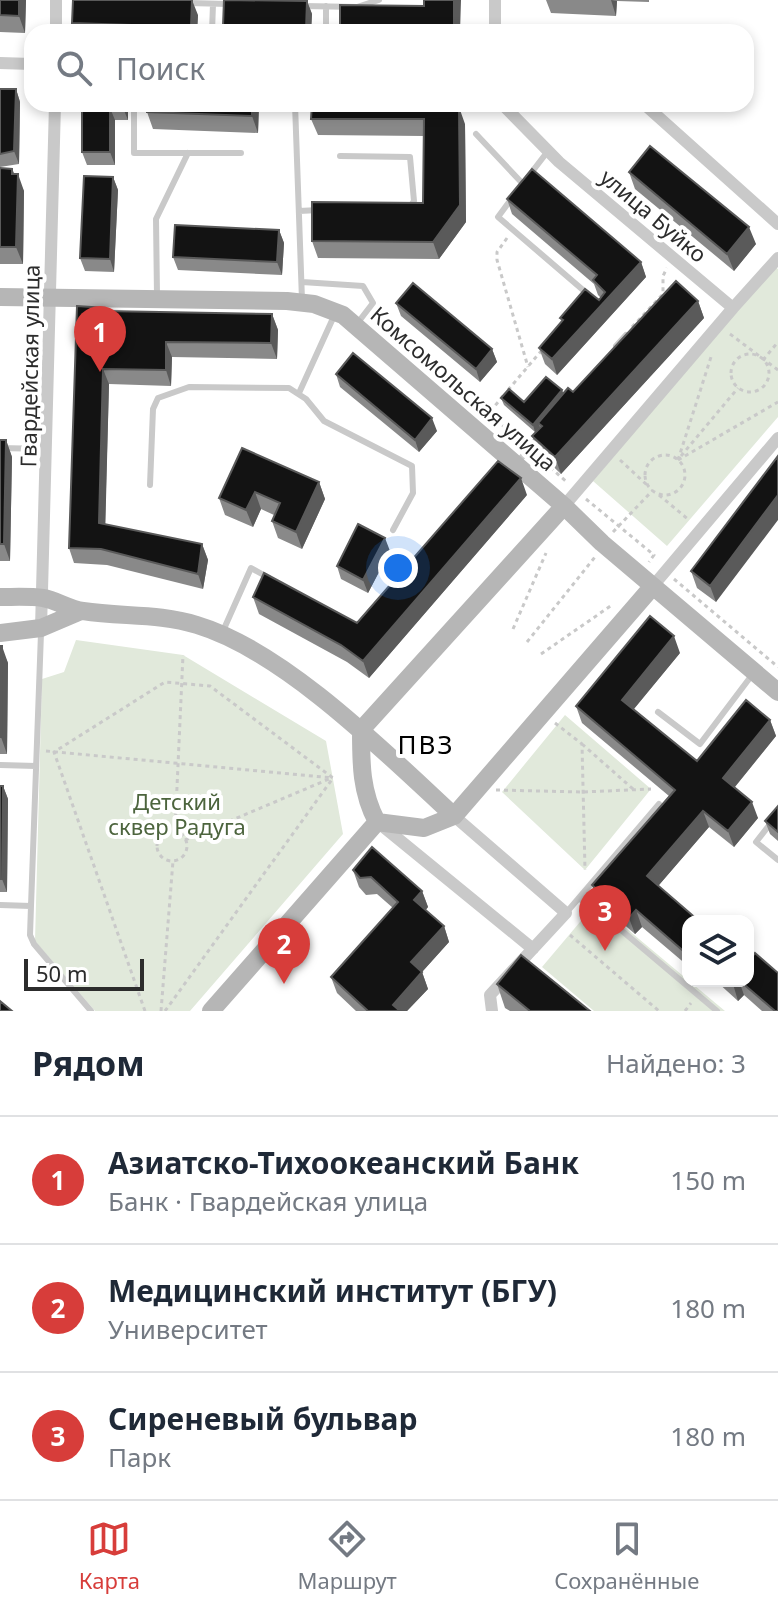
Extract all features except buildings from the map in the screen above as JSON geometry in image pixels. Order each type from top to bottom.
[{"type":"street","points":[[56,0],[56,24]]},
{"type":"street","points":[[495,0],[495,24]]},
{"type":"street","points":[[0,63],[24,64]]},
{"type":"street","name":"Гвардейская улица","points":[[41,628],[55,112]]},
{"type":"street","name":"улица Буйко","points":[[510,112],[548,151],[733,308]]},
{"type":"street","points":[[653,112],[778,224]]},
{"type":"street","points":[[533,949],[377,822],[367,802],[361,775],[361,730],[564,506],[778,258]]},
{"type":"street","name":"Комсомольская улица","points":[[0,297],[303,303],[336,312],[356,325],[564,506],[602,543],[778,692]]},
{"type":"street","points":[[377,822],[424,828],[454,816],[778,438]]},
{"type":"street","points":[[0,597],[44,598],[81,611],[153,614],[221,634],[270,661],[361,730],[566,913],[490,995],[492,1011]]},
{"type":"street","points":[[0,633],[41,628],[81,611]]},
{"type":"street","points":[[211,1011],[377,822]]},
{"type":"lane","points":[[296,6],[357,7],[379,0]]},
{"type":"lane","points":[[184,3],[236,4]]},
{"type":"lane","points":[[214,24],[220,3]]},
{"type":"lane","points":[[326,6],[326,24]]},
{"type":"lane","points":[[134,112],[134,153],[241,153]]},
{"type":"lane","points":[[295,112],[303,303]]},
{"type":"lane","points":[[476,134],[523,184]]},
{"type":"lane","points":[[548,151],[498,217],[597,302]]},
{"type":"lane","points":[[157,299],[156,219],[188,153]]},
{"type":"lane","points":[[340,156],[410,157],[414,201],[406,209]]},
{"type":"lane","points":[[299,211],[330,210]]},
{"type":"lane","points":[[302,282],[363,286],[373,303],[356,325]]},
{"type":"lane","points":[[299,393],[336,312]]},
{"type":"lane","points":[[606,357],[626,335]]},
{"type":"lane","points":[[150,485],[153,409],[158,398],[189,387],[283,387],[299,393],[324,421],[412,466],[413,493],[393,530]]},
{"type":"lane","points":[[516,464],[548,426]]},
{"type":"lane","points":[[0,448],[47,449]]},
{"type":"lane","points":[[221,634],[251,568],[279,583]]},
{"type":"lane","points":[[41,628],[30,935],[34,944],[91,1011]]},
{"type":"lane","points":[[658,712],[700,744],[755,672]]},
{"type":"lane","points":[[0,765],[36,766]]},
{"type":"lane","points":[[566,913],[659,804]]},
{"type":"lane","points":[[778,814],[756,842],[778,860]]},
{"type":"lane","points":[[579,898],[608,923]]},
{"type":"lane","points":[[0,905],[31,906]]},
{"type":"lane","points":[[621,930],[717,1011]]},
{"type":"path","points":[[513,230],[501,246],[497,260],[528,367]]},
{"type":"path","points":[[626,335],[663,294],[663,276],[673,258]]},
{"type":"path","points":[[720,327],[778,370]]},
{"type":"path","points":[[763,360],[778,342]]},
{"type":"path","points":[[529,449],[489,413],[548,343]]},
{"type":"path","points":[[752,354],[763,360],[769,371],[766,383],[756,391],[738,388],[731,372],[736,361],[752,354]]},
{"type":"path","points":[[678,460],[711,356]]},
{"type":"path","points":[[678,460],[738,388]]},
{"type":"path","points":[[678,460],[685,470],[680,488],[664,495],[653,490],[646,478],[648,465],[659,456],[678,460],[778,402]]},
{"type":"path","points":[[614,455],[689,520]]},
{"type":"path","points":[[527,642],[594,559],[602,543],[653,490]]},
{"type":"path","points":[[513,629],[551,542]]},
{"type":"path","points":[[653,556],[666,571],[778,667]]},
{"type":"path","points":[[541,654],[619,600]]},
{"type":"path","points":[[175,831],[183,655]]},
{"type":"path","points":[[54,752],[165,682],[210,686],[333,778]]},
{"type":"path","points":[[543,713],[635,790]]},
{"type":"path","points":[[582,744],[585,870]]},
{"type":"path","points":[[40,750],[333,778]]},
{"type":"path","points":[[54,752],[145,1011]]},
{"type":"path","points":[[185,840],[333,778]]},
{"type":"path","points":[[163,1011],[333,778]]},
{"type":"path","points":[[481,784],[502,792],[651,789]]},
{"type":"path","points":[[175,831],[185,840]]},
{"type":"path","points":[[175,831],[165,833],[157,845],[163,858],[173,861],[184,854],[185,840]]},
{"type":"path","points":[[163,1011],[173,861]]},
{"type":"path","points":[[570,935],[659,1011]]},
{"type":"green space","points":[[772,264],[778,269],[778,417],[667,546],[593,481]]},
{"type":"green space","name":"Детский сквер Радуга","points":[[76,640],[183,655],[326,741],[343,834],[190,1011],[95,1011],[35,941],[42,679],[64,672]]},
{"type":"green space","points":[[565,715],[651,789],[585,870],[502,792]]},
{"type":"green space","points":[[596,903],[682,975],[682,987],[696,987],[725,1011],[594,1011],[542,967]]},
{"type":"place","name":"Азиатско-Тихоокеанский Банк","points":[[100,372]]},
{"type":"place","name":"Сиреневый бульвар","points":[[605,951]]},
{"type":"place","name":"Медицинский институт (БГУ)","points":[[284,984]]},
{"type":"district","name":"ПВЗ","points":[[426,744]]}]
